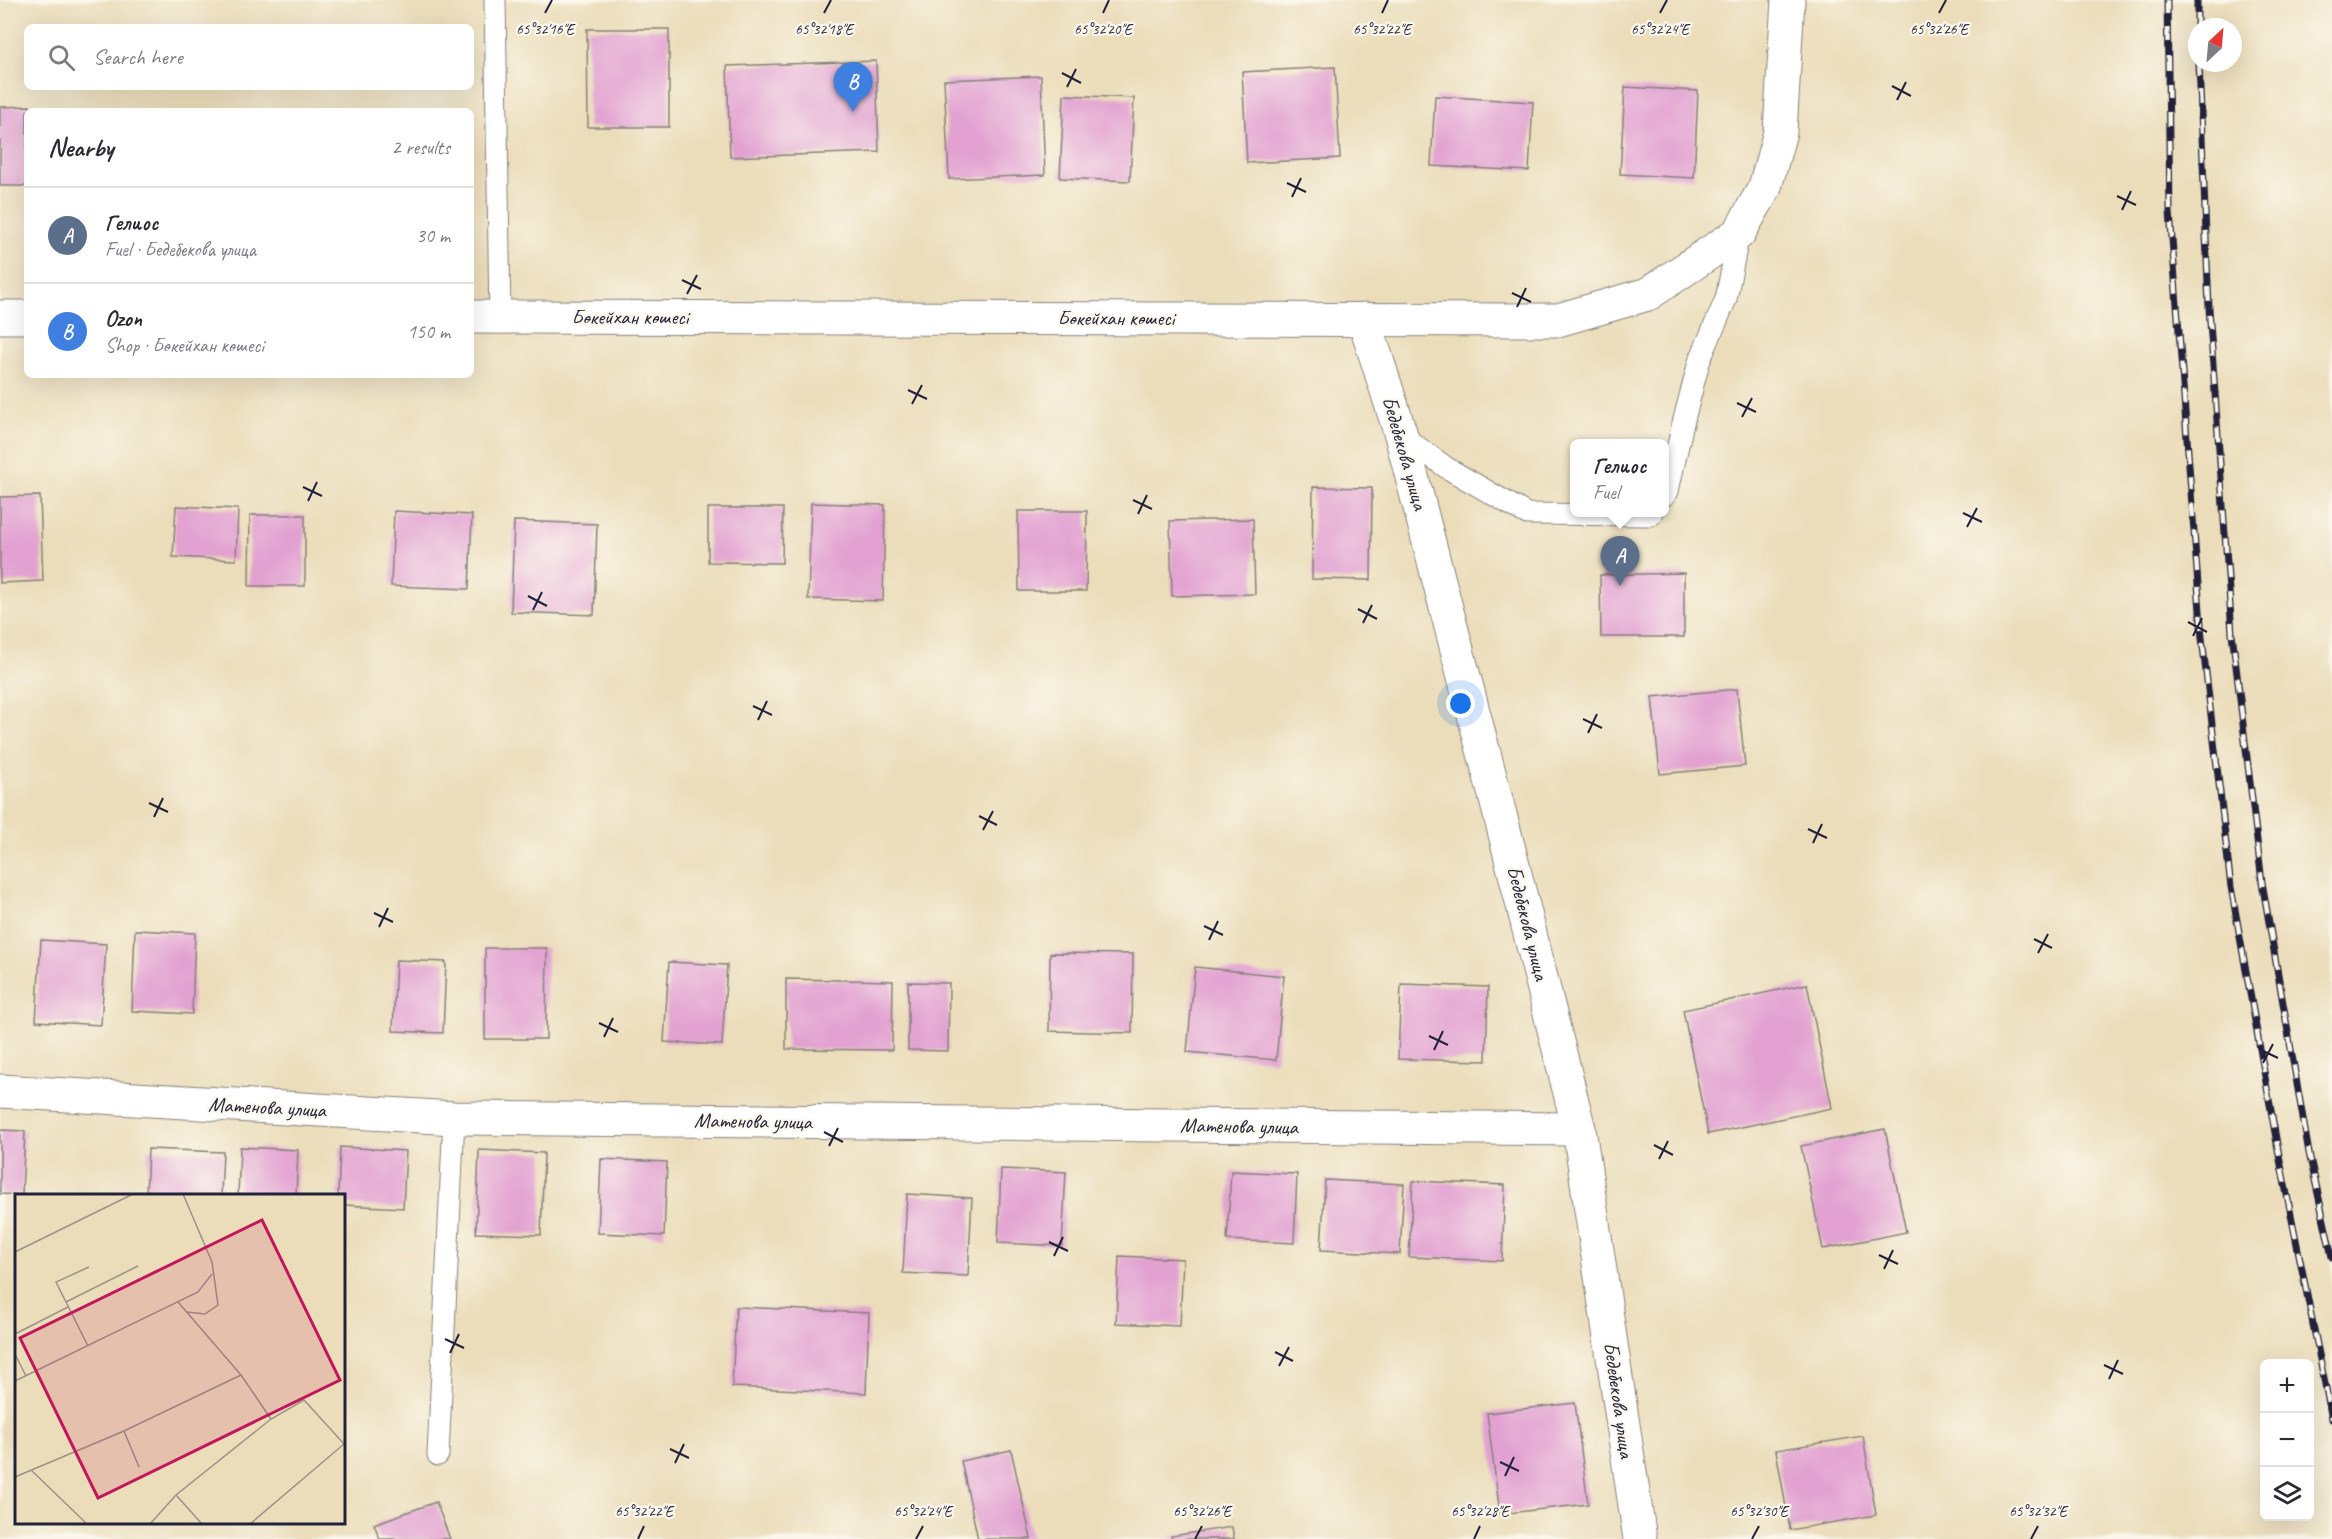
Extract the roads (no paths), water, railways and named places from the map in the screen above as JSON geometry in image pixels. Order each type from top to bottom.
[{"type":"street","points":[[1739,233],[1765,187],[1780,132],[1788,0]]},
{"type":"street","name":"Бөкейхан көшесі","points":[[486,317],[1558,320],[1648,294],[1739,233]]},
{"type":"street","points":[[0,317],[24,317]]},
{"type":"street","name":"Бедебекова улица","points":[[1364,319],[1401,435],[1579,1129],[1640,1539]]},
{"type":"street","name":"Матенова улица","points":[[0,1091],[454,1118],[1579,1129]]},
{"type":"lane","points":[[486,317],[495,0]]},
{"type":"lane","points":[[1669,486],[1699,362],[1726,299],[1739,233]]},
{"type":"lane","points":[[1401,435],[1447,468],[1527,514],[1570,514]]},
{"type":"lane","points":[[438,1455],[454,1118]]},
{"type":"railway","points":[[2167,0],[2170,212],[2202,638],[2231,887],[2279,1155],[2332,1419]]},
{"type":"railway","points":[[2197,0],[2197,18]]},
{"type":"railway","points":[[2199,72],[2209,308],[2232,633],[2262,882],[2309,1153],[2332,1257]]},
{"type":"place","name":"Ozon","points":[[853,112]]},
{"type":"place","name":"Гелиос","points":[[1620,586]]}]
